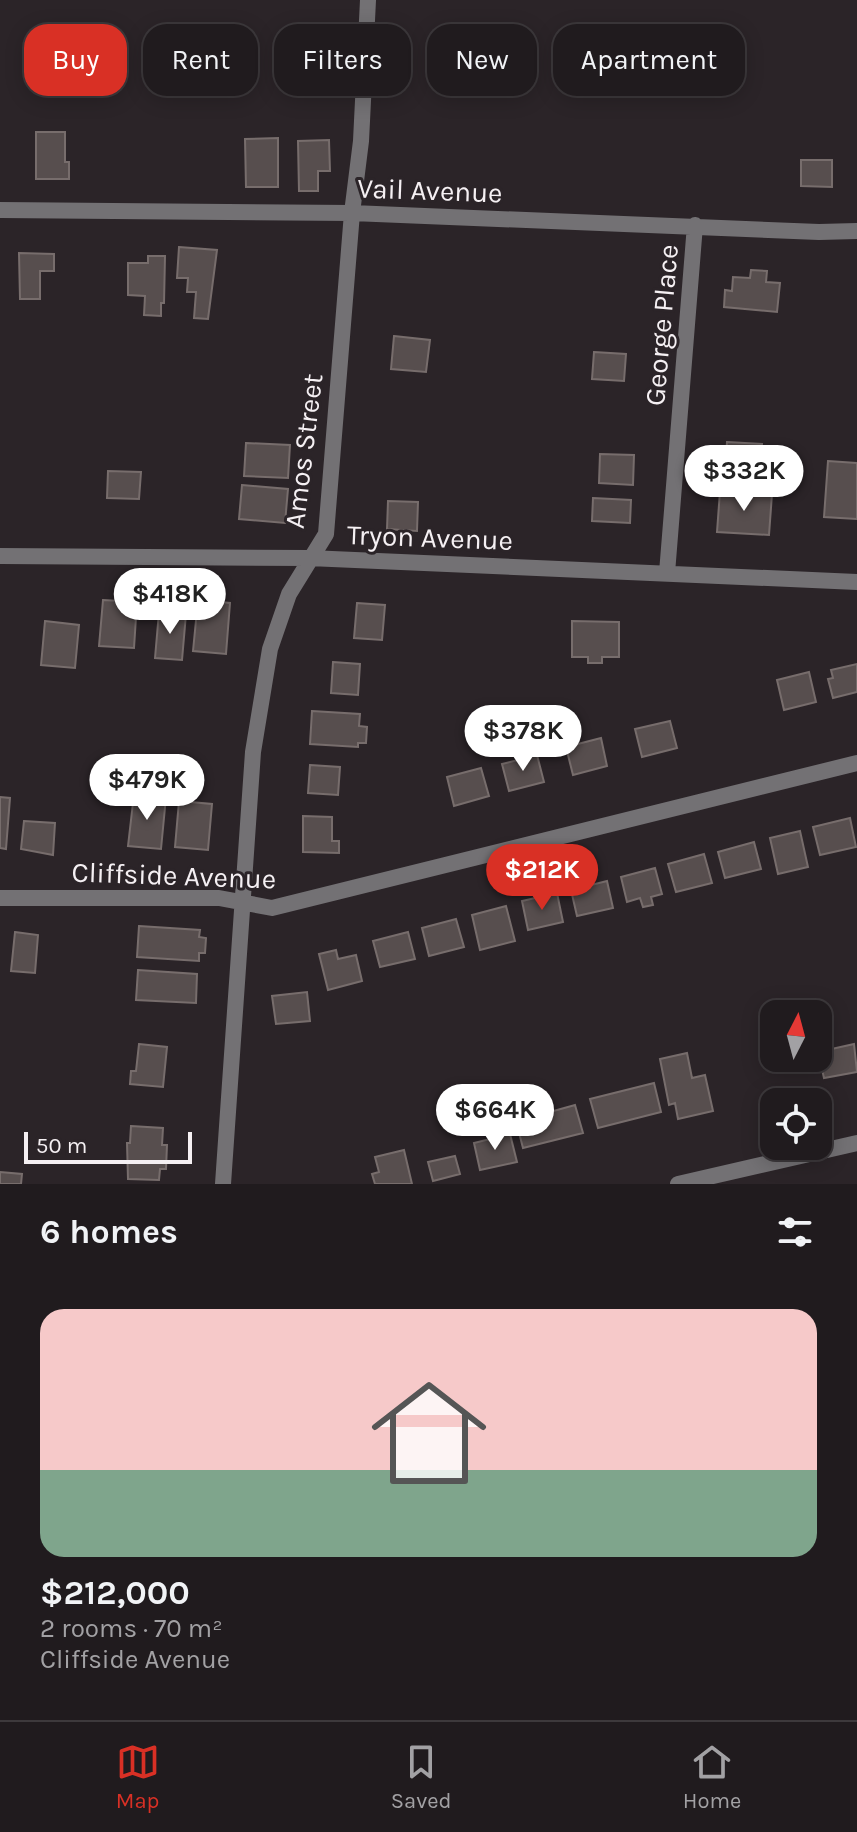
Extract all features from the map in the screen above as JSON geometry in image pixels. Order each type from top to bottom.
[{"type":"street","name":"Amos Street","points":[[223,1184],[253,752],[270,649],[289,594],[326,534],[352,213],[361,141],[368,0]]},
{"type":"street","name":"Vail Avenue","points":[[0,210],[352,213],[857,231]]},
{"type":"street","name":"George Place","points":[[667,573],[695,225]]},
{"type":"street","name":"Tryon Avenue","points":[[0,556],[309,558],[857,582]]},
{"type":"street","name":"Cliffside Avenue","points":[[0,898],[219,898],[272,908],[857,763]]},
{"type":"street","points":[[678,1184],[857,1143]]},
{"type":"building","points":[[36,132],[65,132],[65,162],[69,162],[69,179],[36,179]]},
{"type":"building","points":[[278,138],[278,187],[246,187],[245,139]]},
{"type":"building","points":[[329,140],[330,171],[318,171],[318,191],[299,191],[298,141]]},
{"type":"building","points":[[801,160],[832,160],[832,187],[801,186]]},
{"type":"building","points":[[179,247],[217,250],[208,319],[194,318],[196,292],[187,292],[188,278],[177,278]]},
{"type":"building","points":[[19,253],[54,254],[54,271],[40,271],[40,299],[20,299]]},
{"type":"building","points":[[148,256],[165,256],[161,316],[144,315],[145,296],[128,295],[128,263],[148,263]]},
{"type":"building","points":[[751,270],[767,271],[766,282],[780,283],[777,312],[724,307],[725,290],[732,291],[733,277],[750,278]]},
{"type":"building","points":[[394,336],[430,340],[426,372],[391,369]]},
{"type":"building","points":[[594,352],[626,354],[624,381],[592,379]]},
{"type":"building","points":[[727,442],[762,444],[760,471],[725,469]]},
{"type":"building","points":[[246,443],[290,445],[288,478],[244,476]]},
{"type":"building","points":[[600,454],[634,455],[633,485],[599,483]]},
{"type":"building","points":[[828,461],[857,463],[857,519],[824,517]]},
{"type":"building","points":[[108,471],[141,472],[139,499],[107,498]]},
{"type":"building","points":[[242,485],[288,489],[285,523],[239,519]]},
{"type":"building","points":[[720,491],[772,494],[769,535],[717,532]]},
{"type":"building","points":[[593,498],[631,500],[630,523],[592,521]]},
{"type":"building","points":[[388,501],[418,502],[417,531],[387,529]]},
{"type":"building","points":[[103,600],[137,602],[134,648],[99,646]]},
{"type":"building","points":[[198,600],[230,603],[226,654],[193,651]]},
{"type":"building","points":[[357,603],[385,605],[382,640],[354,638]]},
{"type":"building","points":[[159,612],[186,614],[182,660],[155,658]]},
{"type":"building","points":[[45,621],[79,625],[75,668],[41,665]]},
{"type":"building","points":[[572,621],[619,622],[619,657],[602,657],[602,663],[588,663],[588,657],[572,657]]},
{"type":"building","points":[[333,662],[360,664],[358,695],[331,693]]},
{"type":"building","points":[[857,664],[857,692],[833,698],[828,679],[833,678],[831,670]]},
{"type":"building","points":[[809,672],[816,702],[784,710],[777,680]]},
{"type":"building","points":[[312,711],[360,714],[359,726],[367,727],[366,743],[358,743],[358,747],[310,744]]},
{"type":"building","points":[[670,721],[677,748],[642,757],[635,729]]},
{"type":"building","points":[[601,738],[607,766],[573,775],[566,747]]},
{"type":"building","points":[[537,755],[544,782],[509,791],[502,764]]},
{"type":"building","points":[[310,765],[340,767],[338,795],[308,793]]},
{"type":"building","points":[[481,768],[489,796],[454,806],[447,777]]},
{"type":"building","points":[[134,794],[166,797],[161,849],[128,846]]},
{"type":"building","points":[[0,797],[10,798],[6,849],[0,848]]},
{"type":"building","points":[[179,801],[212,804],[208,850],[175,847]]},
{"type":"building","points":[[303,816],[332,817],[332,841],[339,841],[339,853],[303,852]]},
{"type":"building","points":[[850,818],[856,847],[820,855],[813,827]]},
{"type":"building","points":[[24,821],[55,823],[53,855],[21,849]]},
{"type":"building","points":[[800,831],[808,867],[778,874],[770,838]]},
{"type":"building","points":[[754,842],[761,869],[725,878],[718,852]]},
{"type":"building","points":[[704,854],[712,883],[676,892],[668,864]]},
{"type":"building","points":[[655,868],[662,894],[651,897],[653,905],[643,907],[640,898],[627,902],[621,877]]},
{"type":"building","points":[[607,881],[613,908],[577,916],[571,890]]},
{"type":"building","points":[[557,893],[563,922],[528,930],[522,901]]},
{"type":"building","points":[[506,906],[515,941],[480,950],[472,915]]},
{"type":"building","points":[[456,919],[464,947],[429,956],[422,928]]},
{"type":"building","points":[[139,926],[200,930],[199,937],[206,938],[205,953],[199,953],[199,961],[137,957]]},
{"type":"building","points":[[15,932],[38,935],[35,973],[11,971]]},
{"type":"building","points":[[408,932],[415,959],[380,967],[373,941]]},
{"type":"building","points":[[336,950],[338,959],[356,955],[362,981],[328,990],[319,954]]},
{"type":"building","points":[[138,970],[197,974],[196,1003],[136,1000]]},
{"type":"building","points":[[307,992],[310,1021],[276,1024],[272,996]]},
{"type":"building","points":[[139,1044],[167,1047],[163,1087],[130,1084],[131,1071],[136,1071]]},
{"type":"building","points":[[854,1044],[857,1072],[824,1078],[823,1072],[832,1072],[832,1049]]},
{"type":"building","points":[[687,1053],[692,1078],[705,1075],[713,1111],[678,1119],[675,1103],[669,1105],[660,1059]]},
{"type":"building","points":[[654,1083],[661,1112],[598,1128],[590,1099]]},
{"type":"building","points":[[575,1105],[583,1133],[523,1148],[517,1125],[540,1120],[539,1115]]},
{"type":"building","points":[[131,1126],[163,1128],[162,1145],[167,1145],[166,1169],[160,1169],[159,1180],[128,1179],[127,1143],[130,1143]]},
{"type":"building","points":[[510,1134],[517,1162],[480,1170],[474,1143]]},
{"type":"building","points":[[404,1150],[412,1184],[375,1184],[372,1174],[379,1172],[375,1157]]},
{"type":"building","points":[[455,1156],[460,1174],[433,1181],[428,1162]]},
{"type":"building","points":[[0,1172],[22,1174],[21,1184],[0,1184]]}]
